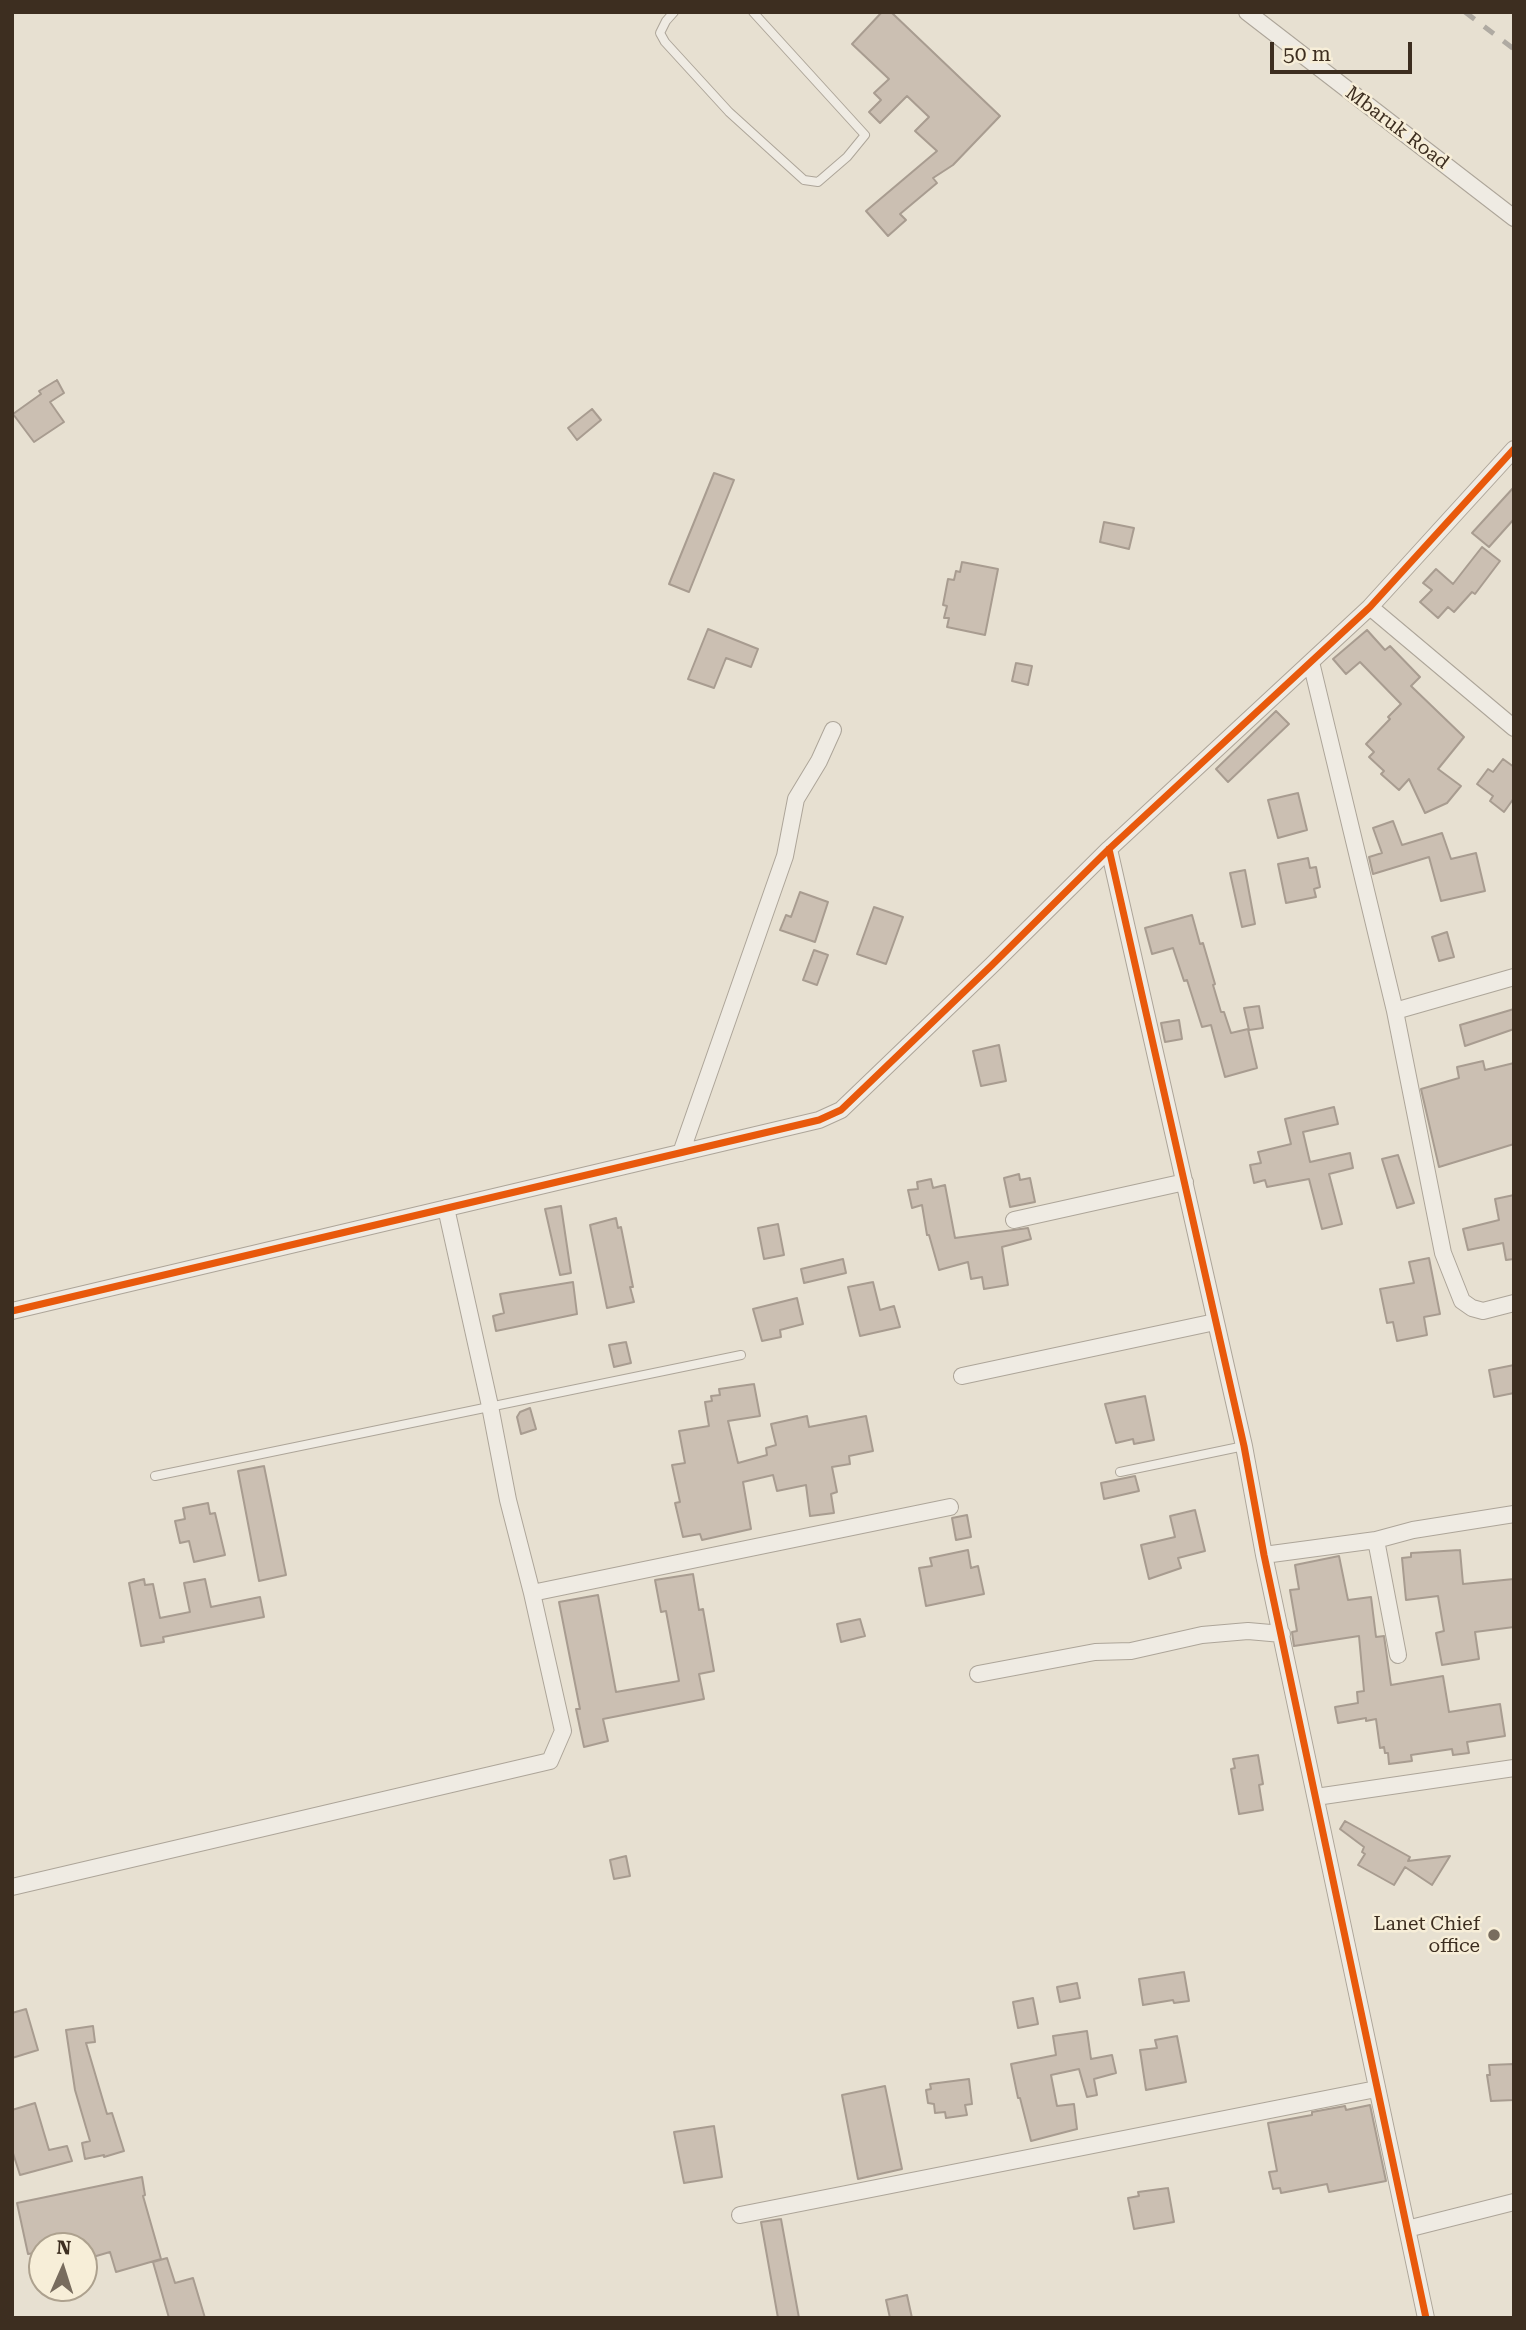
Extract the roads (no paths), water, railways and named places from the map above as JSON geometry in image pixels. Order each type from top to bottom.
[{"type":"street","name":"Mbaruk Road","points":[[1247,12],[1514,218]]},
{"type":"street","points":[[12,1311],[819,1120],[841,1110],[1109,849],[1370,607],[1514,449]]},
{"type":"street","points":[[1370,607],[1514,728]]},
{"type":"street","points":[[1311,662],[1395,1011],[1443,1253],[1462,1301],[1483,1311],[1514,1303]]},
{"type":"street","points":[[681,1153],[785,856],[796,799],[819,761],[833,730]]},
{"type":"street","points":[[1109,849],[1244,1446],[1264,1555],[1426,2318]]},
{"type":"street","points":[[1395,1011],[1514,977]]},
{"type":"street","points":[[1014,1220],[1185,1182]]},
{"type":"street","points":[[12,1887],[550,1761],[563,1731],[533,1593],[508,1500],[446,1208]]},
{"type":"street","points":[[962,1376],[1215,1322]]},
{"type":"street","points":[[533,1593],[950,1507]]},
{"type":"street","points":[[1264,1555],[1376,1540],[1413,1530],[1514,1514]]},
{"type":"street","points":[[1376,1540],[1398,1655]]},
{"type":"street","points":[[978,1674],[1095,1651],[1131,1651],[1202,1635],[1248,1631],[1282,1634]]},
{"type":"street","points":[[1316,1797],[1514,1768]]},
{"type":"street","points":[[740,2215],[1376,2089]]},
{"type":"street","points":[[1406,2229],[1514,2202]]},
{"type":"lane","points":[[674,12],[660,33],[665,42],[729,112],[804,180],[818,181],[847,157],[865,135],[753,12]]},
{"type":"lane","points":[[155,1476],[741,1355]]},
{"type":"lane","points":[[1120,1472],[1244,1446]]},
{"type":"railway","points":[[1465,12],[1514,49]]},
{"type":"place","name":"Lanet Chief office","points":[[1494,1935]]}]
